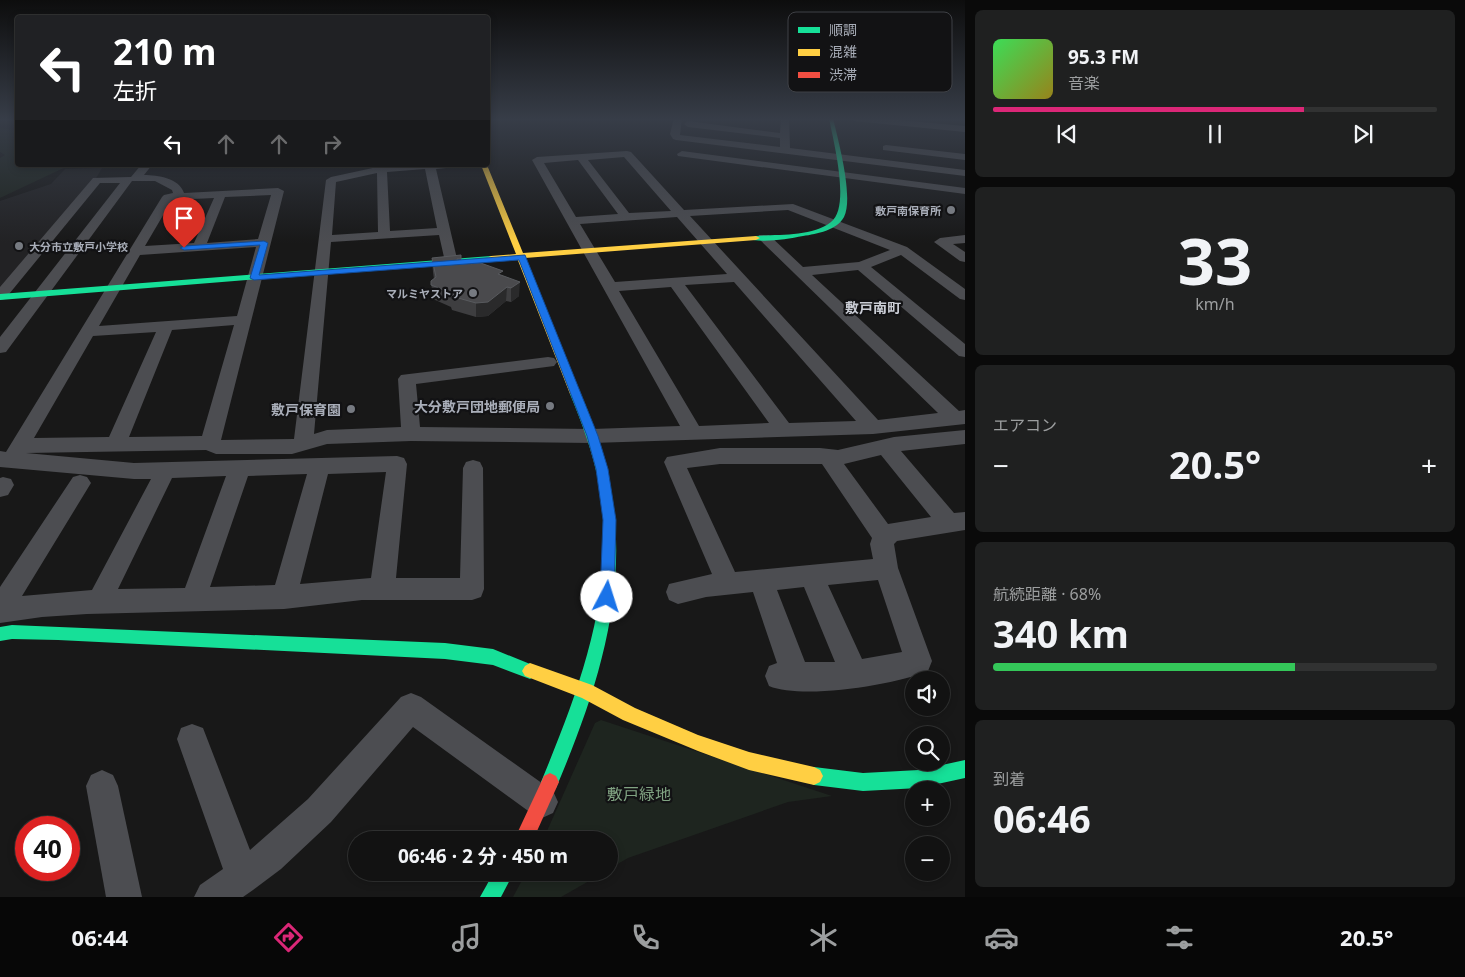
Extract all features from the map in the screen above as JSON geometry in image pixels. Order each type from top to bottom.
[{"type":"street","points":[[539,160],[537,160],[694,433]]},
{"type":"street","points":[[583,160],[626,218]]},
{"type":"street","points":[[632,160],[873,428]]},
{"type":"street","points":[[724,160],[965,191]]},
{"type":"street","points":[[0,296],[451,263],[802,234],[832,223],[844,210],[845,204],[838,160]]},
{"type":"street","points":[[860,160],[965,173]]},
{"type":"street","points":[[890,160],[891,164]]},
{"type":"street","points":[[145,167],[135,178],[157,178],[177,188],[180,196]]},
{"type":"street","points":[[303,444],[331,180],[382,169],[414,167]]},
{"type":"street","points":[[430,167],[451,263]]},
{"type":"street","points":[[485,167],[592,436],[605,488],[609,520],[609,571],[602,625],[586,691],[542,802],[528,831]]},
{"type":"street","points":[[382,169],[384,234]]},
{"type":"street","points":[[0,296],[97,180],[128,179],[2,343]]},
{"type":"street","points":[[10,455],[88,332],[168,197],[278,191],[210,443]]},
{"type":"street","points":[[199,247],[221,194]]},
{"type":"street","points":[[572,221],[789,206],[902,250],[965,296]]},
{"type":"street","points":[[325,238],[444,231]]},
{"type":"street","points":[[764,238],[962,431]]},
{"type":"street","points":[[965,239],[940,242],[965,258]]},
{"type":"street","points":[[136,251],[264,243]]},
{"type":"street","points":[[800,272],[861,266],[902,250]]},
{"type":"street","points":[[861,266],[965,352]]},
{"type":"street","points":[[610,287],[737,277]]},
{"type":"street","points":[[675,282],[784,430]]},
{"type":"street","points":[[88,332],[243,320]]},
{"type":"street","points":[[116,444],[166,326]]},
{"type":"street","points":[[411,434],[406,379],[548,362]]},
{"type":"street","points":[[10,455],[116,444],[210,443],[216,446],[292,447],[327,437],[411,434],[592,436],[873,428],[962,431]]},
{"type":"street","points":[[728,584],[674,462],[720,456],[838,458],[885,446],[962,431]]},
{"type":"street","points":[[885,446],[957,522]]},
{"type":"street","points":[[10,455],[120,470],[397,464],[382,589]]},
{"type":"street","points":[[828,457],[884,537]]},
{"type":"street","points":[[284,597],[320,465]]},
{"type":"street","points":[[193,599],[240,468]]},
{"type":"street","points":[[0,610],[42,605],[99,602],[284,597],[362,588],[472,589],[473,468]]},
{"type":"street","points":[[99,602],[165,470]]},
{"type":"street","points":[[0,610],[80,483]]},
{"type":"street","points":[[761,580],[788,676],[840,676],[903,667],[918,661],[886,568],[882,544],[884,537],[892,532],[957,522]]},
{"type":"street","points":[[678,592],[761,580],[886,568]]},
{"type":"street","points":[[811,576],[854,673]]},
{"type":"street","points":[[0,634],[12,632],[58,633],[446,651],[493,657],[586,691],[629,714],[698,743],[749,761],[800,774],[863,782],[919,779],[965,770]]},
{"type":"street","points":[[212,897],[243,876],[281,846],[331,799],[410,707],[542,802]]},
{"type":"street","points":[[192,740],[243,876]]},
{"type":"street","points":[[102,786],[124,897]]},
{"type":"street","points":[[490,897],[500,881]]},
{"type":"shaded area","name":"大分市立敷戸小学校","points":[[102,168],[95,180],[0,290],[0,201],[51,184],[65,169]]},
{"type":"green space","points":[[0,160],[15,160],[15,167],[66,167],[0,198]]},
{"type":"green space","name":"敷戸緑地","points":[[601,720],[832,796],[788,802],[628,858],[618,864],[618,831],[547,831],[595,723]]},
{"type":"green space","points":[[522,881],[589,881],[561,897],[513,897]]},
{"type":"building","points":[[461,255],[461,259],[457,259],[458,263],[465,261],[472,264],[475,261],[503,271],[498,274],[520,282],[511,288],[507,287],[488,302],[476,303],[451,296],[454,294],[431,285],[431,281],[436,277],[432,258]]},
{"type":"traffic: fast","points":[[756,238],[814,232],[834,224],[840,217],[843,209],[843,183],[839,160]]},
{"type":"traffic: fast","points":[[0,297],[491,258]]},
{"type":"traffic: fast","points":[[550,782],[589,680],[605,608],[609,572],[610,535],[605,485],[594,445],[575,394]]},
{"type":"traffic: fast","points":[[0,634],[12,632],[58,633],[445,651],[493,657],[530,671]]},
{"type":"traffic: fast","points":[[814,776],[863,782],[919,779],[965,769]]},
{"type":"traffic: fast","points":[[490,897],[500,881]]},
{"type":"traffic: slow","points":[[485,167],[575,394]]},
{"type":"traffic: slow","points":[[491,258],[756,238]]},
{"type":"traffic: slow","points":[[530,671],[586,691],[629,714],[698,743],[749,761],[814,776]]},
{"type":"traffic: jam","points":[[527,831],[550,782]]},
{"type":"place","name":"敷戸南保育所","points":[[951,210]]},
{"type":"place","name":"大分市立敷戸小学校","points":[[19,246]]},
{"type":"place","name":"マルミヤストア","points":[[473,293]]},
{"type":"place","name":"大分敷戸団地郵便局","points":[[550,406]]},
{"type":"place","name":"敷戸保育園","points":[[351,409]]},
{"type":"district","name":"敷戸南町","points":[[873,307]]},
{"type":"route","points":[[184,248],[264,243],[254,278],[522,257],[592,436],[602,469],[609,520],[607,597]]}]
